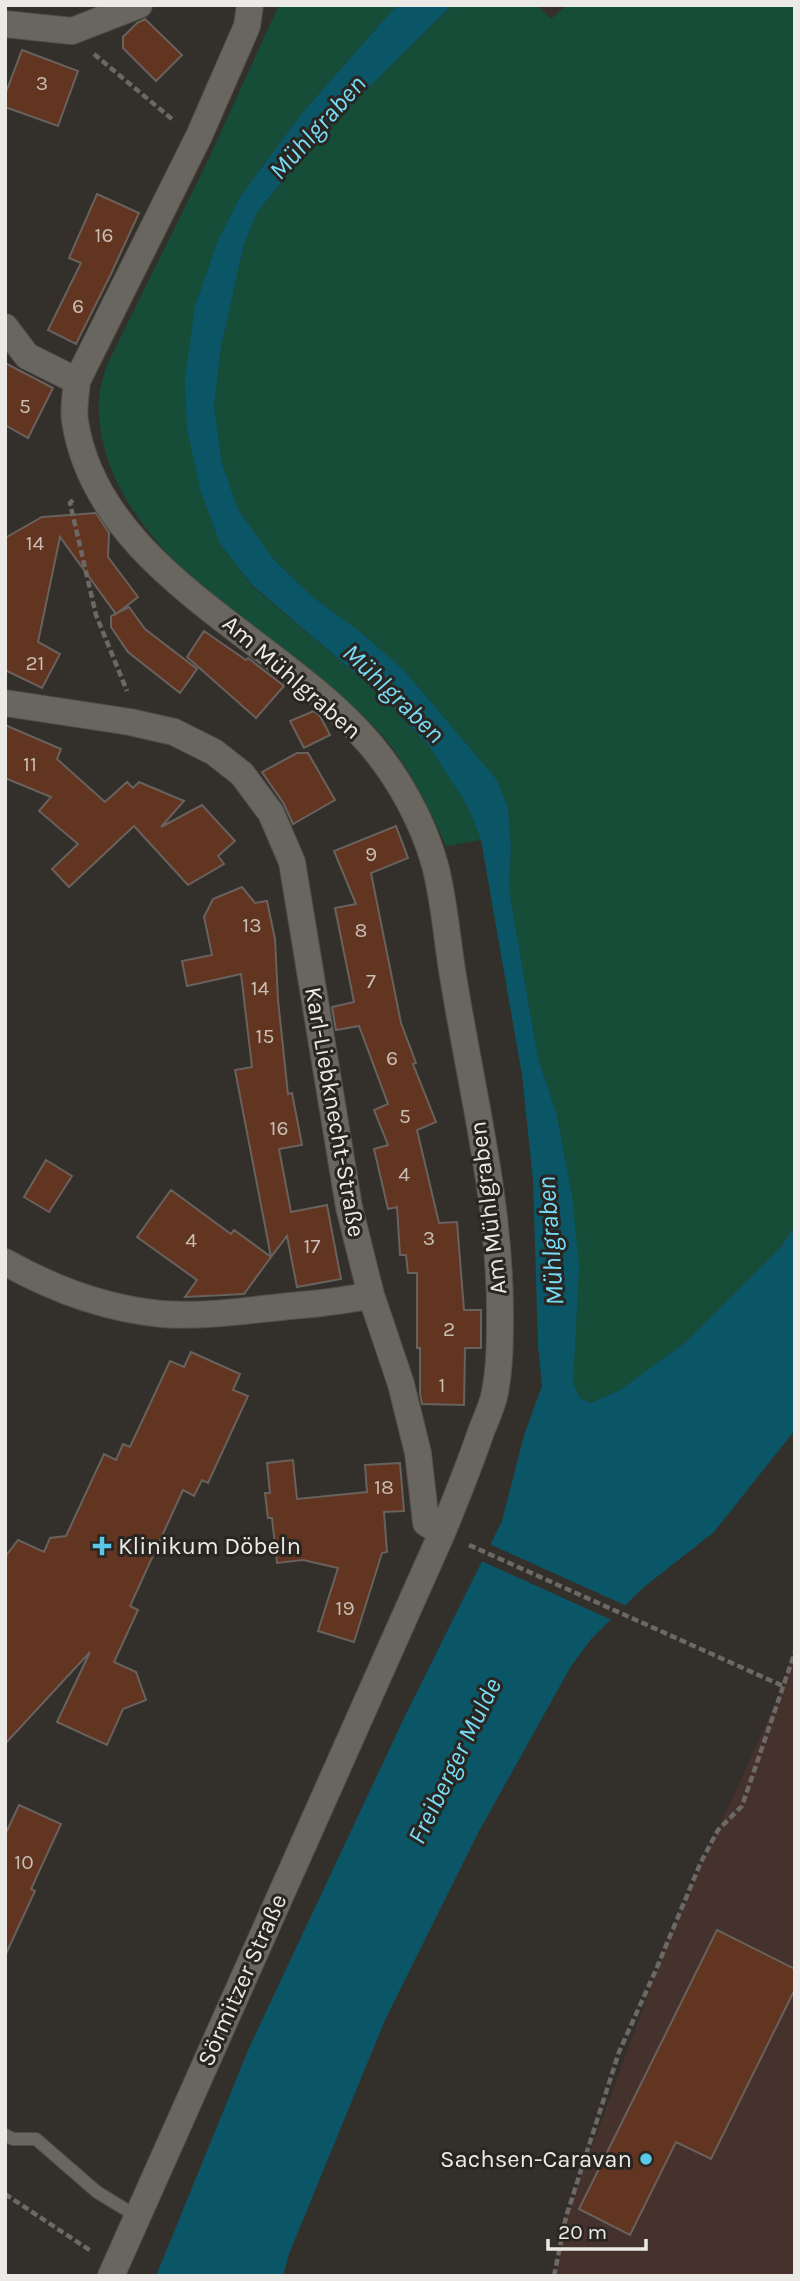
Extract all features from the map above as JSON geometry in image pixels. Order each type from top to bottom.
[{"type":"street","points":[[5,24],[72,31],[139,5]]},
{"type":"street","name":"Am Mühlgraben","points":[[250,5],[247,26],[199,136],[77,381],[75,417],[82,453],[97,486],[131,535],[186,588],[313,688],[371,744],[397,782],[419,822],[434,863],[444,907],[493,1210],[500,1283],[500,1347],[495,1394],[464,1481],[453,1538]]},
{"type":"street","points":[[5,327],[27,356],[77,381]]},
{"type":"street","name":"Karl-Liebknecht-Straße","points":[[5,703],[130,722],[174,732],[214,752],[242,774],[271,813],[280,830],[295,875],[349,1207],[371,1295],[401,1384],[418,1453],[426,1523],[453,1538]]},
{"type":"street","points":[[5,1262],[53,1286],[136,1311],[191,1314],[259,1309],[371,1295]]},
{"type":"street","name":"Sörmitzer Straße","points":[[113,2272],[373,1685],[453,1538]]},
{"type":"lane","points":[[5,2135],[13,2139],[36,2139],[97,2192],[138,2217]]},
{"type":"path","points":[[72,31],[82,46],[148,97],[181,127],[199,136]]},
{"type":"path","points":[[97,486],[79,493],[70,503],[96,615],[127,691],[130,722]]},
{"type":"path","points":[[453,1538],[783,1686]]},
{"type":"path","points":[[554,2276],[566,2217],[619,2052],[701,1862],[718,1830],[742,1806],[795,1652]]},
{"type":"path","points":[[5,2194],[113,2272]]},
{"type":"shaded area","points":[[795,1642],[795,2276],[556,2276],[566,2217],[670,1935],[783,1687]]},
{"type":"green space","points":[[279,5],[397,5],[302,113],[240,197],[218,240],[195,306],[200,489],[220,544],[252,586],[383,697],[429,746],[468,807],[481,840],[446,846],[412,778],[379,731],[343,699],[244,623],[172,559],[142,523],[118,484],[103,443],[99,398],[106,367],[208,160]]},
{"type":"green space","points":[[452,5],[537,5],[551,19],[567,5],[795,5],[795,1226],[781,1247],[687,1341],[620,1390],[590,1403],[580,1398],[573,1383],[572,1195],[557,1115],[538,1058],[509,889],[511,847],[508,808],[497,780],[403,669],[358,630],[314,598],[275,561],[239,511],[222,464],[214,406],[221,347],[244,245],[257,212],[321,135]]},
{"type":"water","points":[[397,5],[452,5],[321,135],[257,212],[244,245],[221,347],[214,406],[222,464],[239,511],[275,561],[314,598],[358,630],[403,669],[497,780],[508,808],[511,847],[509,889],[538,1058],[557,1115],[572,1195],[579,1267],[573,1383],[580,1398],[590,1403],[620,1390],[687,1341],[781,1247],[795,1226],[795,1430],[714,1532],[644,1587],[592,1638],[571,1666],[478,1833],[385,2020],[289,2254],[283,2276],[156,2276],[249,2048],[405,1716],[502,1521],[524,1435],[542,1386],[538,1345],[533,1180],[522,1075],[481,840],[468,807],[429,746],[383,697],[252,585],[220,544],[200,489],[187,428],[185,380],[195,306],[218,240],[240,197],[302,113]]},
{"type":"pier","points":[[487,1543],[629,1607],[614,1621],[479,1560]]},
{"type":"building","points":[[145,19],[182,55],[156,81],[123,48],[123,37]]},
{"type":"building","points":[[22,50],[78,71],[58,126],[5,107],[5,95]]},
{"type":"building","points":[[97,194],[139,213],[76,344],[48,330],[81,263],[69,258]]},
{"type":"building","points":[[5,363],[53,388],[28,438],[5,425]]},
{"type":"building","points":[[96,513],[109,533],[108,557],[138,597],[116,614],[60,537],[38,642],[60,654],[42,688],[5,670],[5,538],[42,517]]},
{"type":"building","points":[[129,607],[145,629],[197,669],[180,693],[128,652],[111,627],[111,616]]},
{"type":"building","points":[[204,631],[246,660],[248,658],[284,686],[256,718],[187,657]]},
{"type":"building","points":[[314,711],[320,716],[330,735],[304,748],[290,721]]},
{"type":"building","points":[[5,725],[61,749],[57,759],[105,802],[127,782],[133,788],[139,782],[184,801],[161,827],[202,805],[235,841],[218,856],[224,864],[188,885],[134,826],[69,887],[52,869],[78,844],[39,811],[51,797],[5,778]]},
{"type":"building","points":[[297,753],[308,753],[335,800],[293,824],[284,804],[262,772]]},
{"type":"building","points":[[396,826],[408,858],[371,873],[401,1023],[416,1063],[413,1064],[436,1122],[417,1130],[439,1223],[457,1222],[464,1310],[481,1310],[481,1348],[465,1348],[464,1405],[422,1404],[420,1348],[417,1348],[417,1273],[408,1273],[406,1255],[400,1255],[397,1207],[388,1209],[374,1149],[388,1145],[374,1110],[388,1104],[359,1026],[336,1030],[332,1007],[354,1002],[335,908],[356,904],[334,851]]},
{"type":"building","points":[[242,887],[255,903],[267,901],[275,939],[278,1000],[288,1094],[292,1093],[302,1145],[279,1149],[291,1212],[327,1205],[341,1279],[297,1287],[287,1236],[271,1257],[235,1070],[252,1067],[241,974],[187,986],[182,961],[212,955],[204,917],[213,899]]},
{"type":"building","points":[[46,1160],[72,1176],[49,1212],[24,1197]]},
{"type":"building","points":[[171,1190],[231,1234],[234,1230],[271,1257],[244,1294],[185,1297],[197,1280],[137,1237]]},
{"type":"building","name":"Klinikum Döbeln","points":[[191,1352],[240,1374],[233,1390],[248,1396],[208,1483],[202,1480],[194,1496],[183,1490],[130,1606],[138,1610],[114,1662],[136,1672],[146,1700],[123,1709],[107,1745],[57,1722],[90,1652],[5,1744],[5,1557],[18,1540],[44,1552],[50,1538],[66,1536],[104,1454],[116,1460],[123,1444],[130,1447],[170,1361],[184,1367]]},
{"type":"building","points":[[293,1460],[297,1499],[367,1492],[365,1465],[400,1463],[404,1511],[384,1512],[387,1552],[382,1553],[354,1642],[318,1631],[338,1568],[303,1560],[277,1563],[272,1518],[268,1518],[265,1493],[270,1493],[267,1463]]},
{"type":"building","points":[[19,1805],[61,1824],[31,1889],[35,1891],[5,1956],[5,1835]]},
{"type":"building","points":[[717,1930],[795,1969],[795,1989],[711,2159],[676,2142],[630,2235],[579,2209]]},
{"type":"place","name":"Klinikum Döbeln","points":[[102,1546]]},
{"type":"place","name":"Sachsen-Caravan","points":[[646,2159]]},
{"type":"water label","name":"Mühlgraben","points":[[317,127]]},
{"type":"water label","name":"Mühlgraben","points":[[394,693]]},
{"type":"water label","name":"Mühlgraben","points":[[550,1241]]},
{"type":"water label","name":"Freiberger Mulde","points":[[454,1761]]}]
